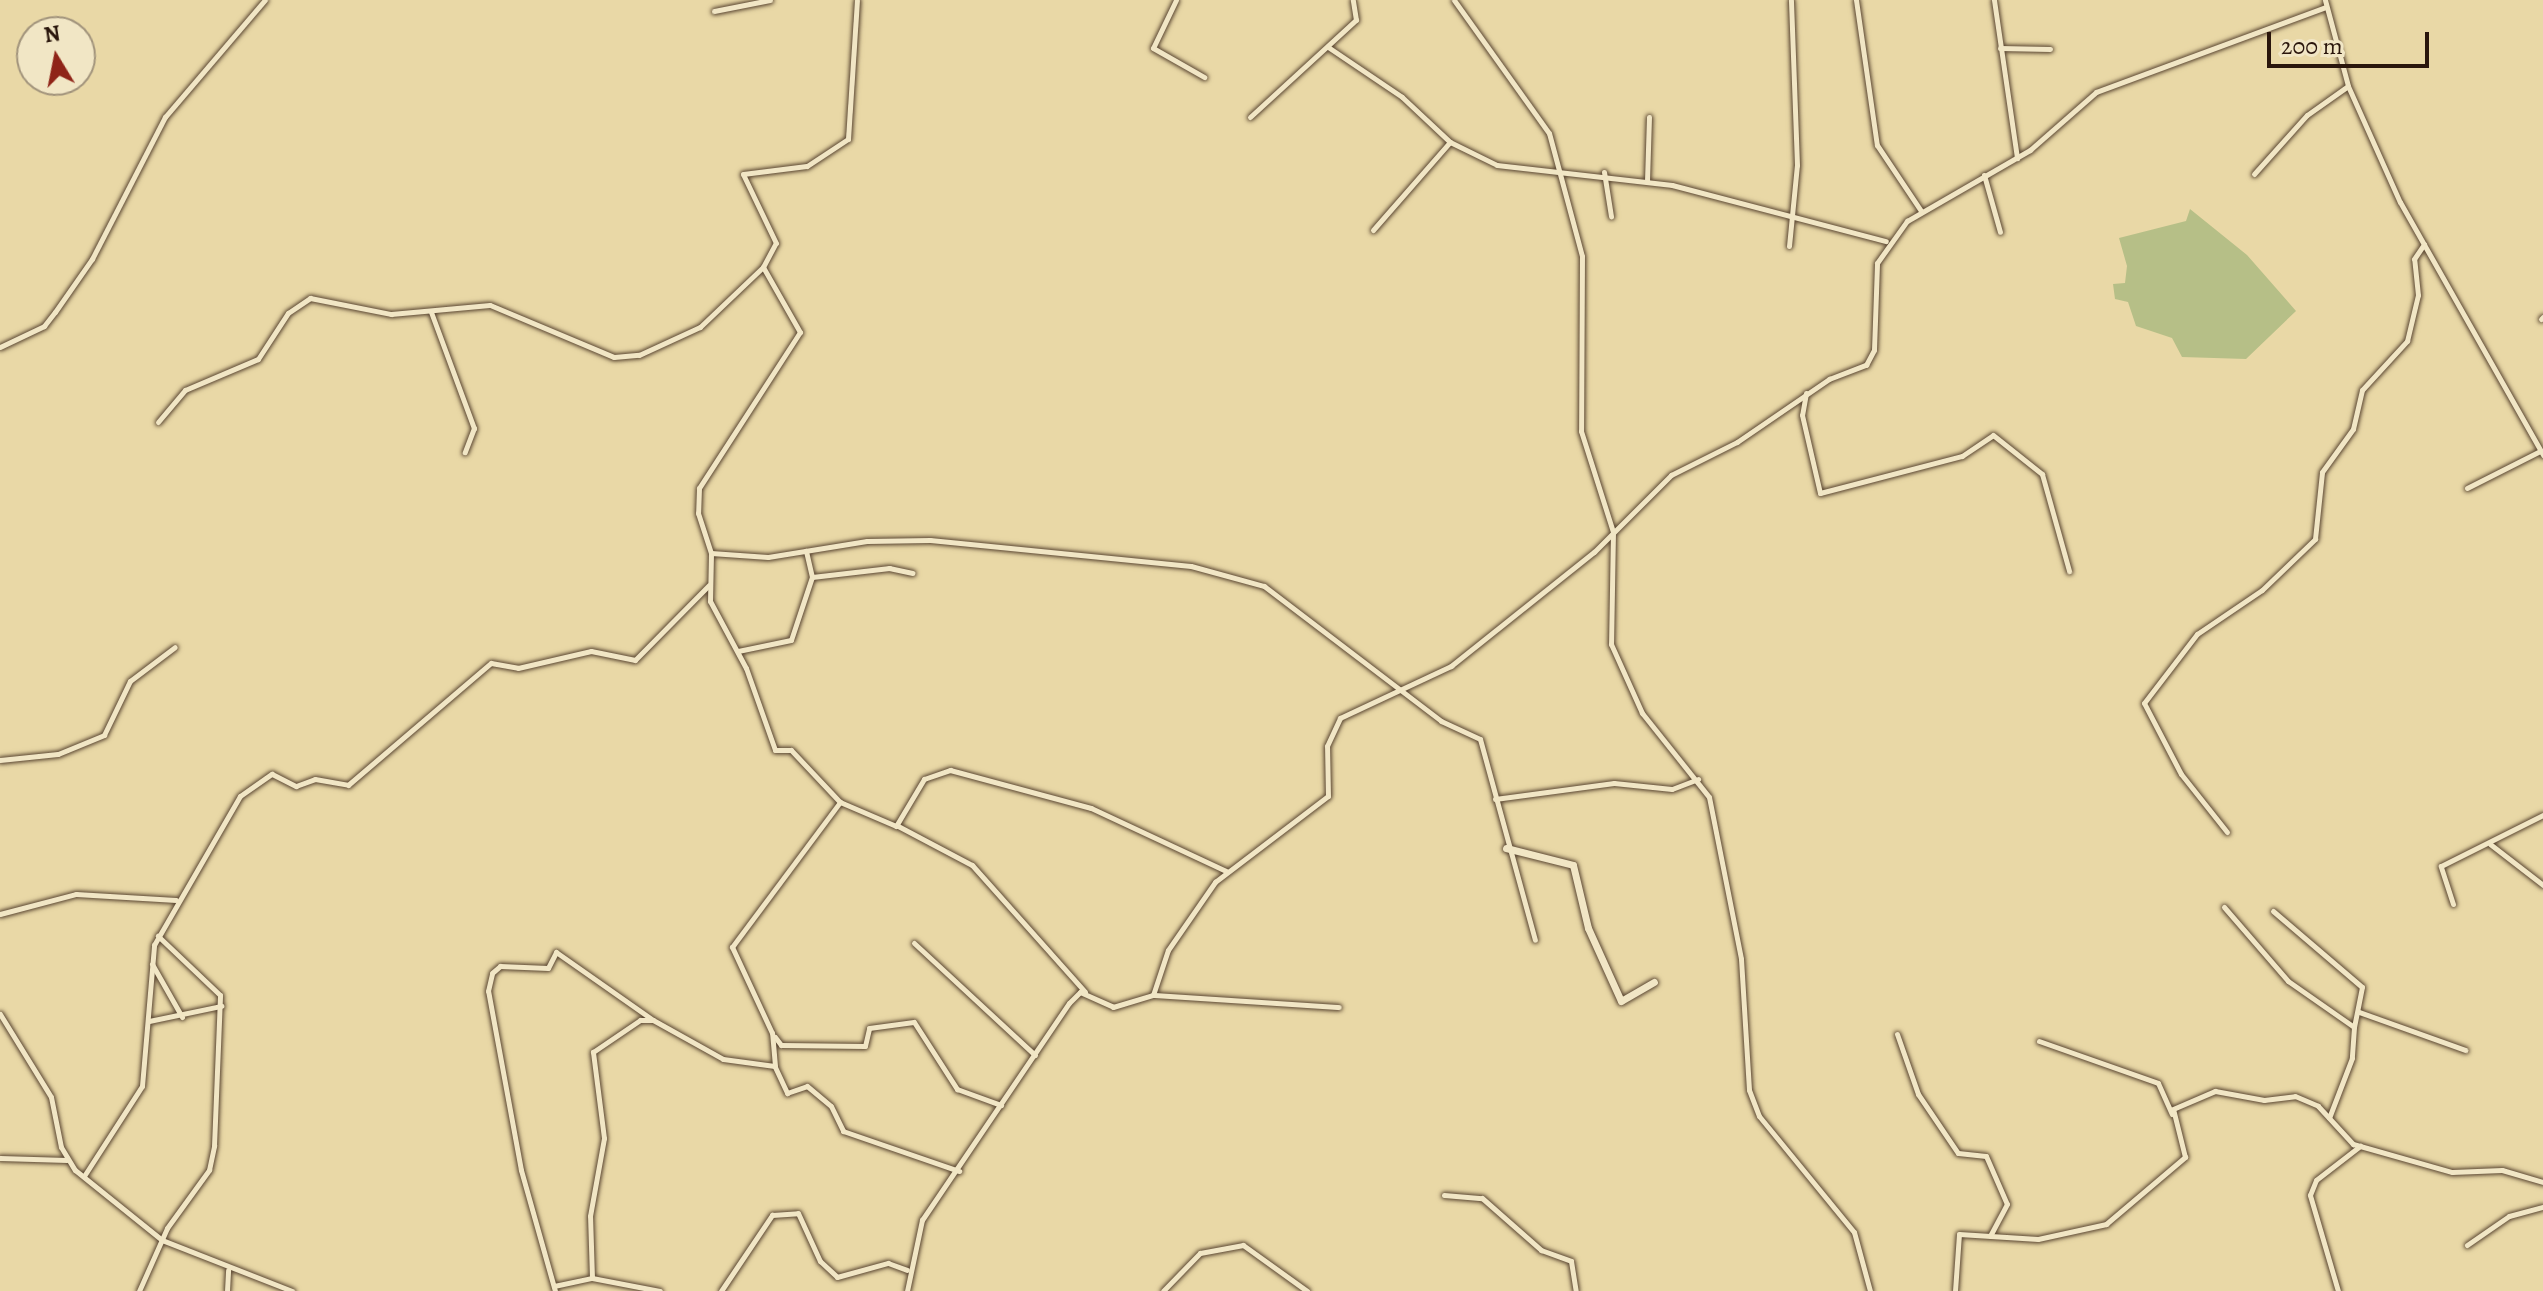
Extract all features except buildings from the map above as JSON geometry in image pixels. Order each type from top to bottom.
[{"type":"street","points":[[0,347],[44,326],[55,312],[92,259],[165,117],[265,0]]},
{"type":"street","points":[[714,11],[770,0]]},
{"type":"street","points":[[158,422],[185,390],[258,359],[288,313],[310,298],[391,314],[490,305],[625,357],[700,327],[763,267],[774,230],[743,187],[743,174],[807,166],[845,145],[857,0]]},
{"type":"street","points":[[1176,0],[1153,48],[1204,77]]},
{"type":"street","points":[[1250,117],[1356,20],[1353,0]]},
{"type":"street","points":[[1454,0],[1546,125],[1582,256],[1577,319],[1584,449],[1613,532],[1611,644],[1620,677],[1709,797],[1736,920],[1749,1090],[1759,1116],[1854,1232],[1869,1289],[1860,1291]]},
{"type":"street","points":[[1789,246],[1794,215],[1791,0]]},
{"type":"street","points":[[1856,0],[1877,145],[1921,211]]},
{"type":"street","points":[[1994,0],[2017,158]]},
{"type":"street","points":[[1153,995],[1168,950],[1226,871],[1328,796],[1327,746],[1340,718],[1451,666],[1613,532],[1671,475],[1737,442],[1807,392],[1871,359],[1877,263],[1886,241],[1921,211],[2017,158],[2096,92],[2325,3],[2348,86],[2424,244],[2541,453],[2467,488]]},
{"type":"street","points":[[1328,47],[1402,97],[1450,142],[1497,165],[1558,172],[1604,172],[1794,215],[1886,241]]},
{"type":"street","points":[[2000,48],[2050,49]]},
{"type":"street","points":[[2254,174],[2300,122],[2348,86]]},
{"type":"street","points":[[1647,181],[1649,117]]},
{"type":"street","points":[[1373,230],[1450,142]]},
{"type":"street","points":[[1604,172],[1611,216]]},
{"type":"street","points":[[1984,175],[2000,232]]},
{"type":"street","points":[[2227,832],[2181,774],[2144,703],[2197,634],[2262,590],[2315,539],[2322,472],[2353,429],[2362,390],[2407,341],[2418,295],[2414,259],[2424,244]]},
{"type":"street","points":[[763,267],[800,332],[699,488],[698,513],[711,553],[709,585],[738,651],[775,750],[791,750],[840,802],[896,826],[972,865],[1085,992],[1113,1007],[1153,995],[1339,1007]]},
{"type":"street","points":[[431,312],[474,428],[465,452]]},
{"type":"street","points":[[1807,392],[1802,415],[1820,493],[1962,456],[1993,435],[2042,474],[2069,571]]},
{"type":"street","points":[[711,553],[806,551],[898,539],[1191,566],[1264,586],[1404,688],[1441,721],[1480,739],[1506,848],[1535,940]]},
{"type":"street","points":[[738,651],[789,643],[812,577],[806,551]]},
{"type":"street","points":[[812,577],[889,568],[912,573]]},
{"type":"street","points":[[84,1176],[142,1086],[151,959],[158,936],[176,900],[240,796],[260,778],[348,785],[491,663],[518,668],[591,651],[635,660],[709,585]]},
{"type":"street","points":[[0,760],[58,754],[104,735],[130,681],[175,647]]},
{"type":"street","points":[[896,826],[924,779],[950,770],[1091,808],[1226,871]]},
{"type":"street","points":[[1495,799],[1614,783],[1672,789],[1698,779]]},
{"type":"street","points":[[840,802],[732,947],[772,1033],[781,1045],[865,1046],[869,1028],[914,1022],[957,1089],[1001,1105]]},
{"type":"street","points":[[2453,904],[2441,866],[2543,815]]},
{"type":"street","points":[[2490,844],[2543,885]]},
{"type":"street","points":[[1506,848],[1573,865],[1588,928],[1621,1001],[1654,982]]},
{"type":"street","points":[[0,914],[76,894],[176,900]]},
{"type":"street","points":[[2224,907],[2288,981],[2354,1027]]},
{"type":"street","points":[[2273,911],[2362,987],[2352,1058],[2329,1118]]},
{"type":"street","points":[[139,1291],[162,1240],[213,1159],[221,1006],[215,985],[158,936]]},
{"type":"street","points":[[914,943],[1035,1055]]},
{"type":"street","points":[[660,1291],[592,1278],[555,1289],[518,1155],[488,991],[492,973],[500,966],[548,968],[556,952],[653,1020],[723,1059],[775,1066]]},
{"type":"street","points":[[151,959],[182,1017]]},
{"type":"street","points":[[907,1291],[922,1220],[959,1171],[1035,1055],[1085,992]]},
{"type":"street","points":[[149,1021],[182,1017],[221,1006]]},
{"type":"street","points":[[2359,1012],[2465,1050]]},
{"type":"street","points":[[0,1014],[51,1097],[67,1160],[162,1240],[228,1270],[292,1291]]},
{"type":"street","points":[[592,1278],[589,1226],[604,1138],[593,1052],[640,1020],[653,1020]]},
{"type":"street","points":[[772,1033],[775,1066],[787,1093],[807,1086],[831,1106],[843,1131],[959,1171]]},
{"type":"street","points":[[1897,1034],[1918,1094],[1958,1153],[1986,1156],[2007,1204],[1990,1236]]},
{"type":"street","points":[[1955,1291],[1957,1236],[2066,1236],[2122,1215],[2185,1157],[2172,1114],[2158,1083],[2039,1041]]},
{"type":"street","points":[[2172,1114],[2183,1100],[2215,1091],[2264,1100],[2295,1096],[2329,1118],[2340,1137],[2361,1146],[2452,1172],[2502,1170],[2543,1182]]},
{"type":"street","points":[[2338,1291],[2310,1195],[2316,1180],[2361,1146]]},
{"type":"street","points":[[0,1158],[67,1160]]},
{"type":"street","points":[[1444,1195],[1482,1198],[1541,1250],[1571,1261],[1576,1291]]},
{"type":"street","points":[[2467,1245],[2509,1216],[2543,1207]]},
{"type":"street","points":[[721,1291],[772,1215],[798,1213],[820,1261],[837,1277],[888,1263],[906,1267],[908,1275]]},
{"type":"street","points":[[1163,1291],[1182,1265],[1230,1245],[1253,1249],[1307,1291]]},
{"type":"street","points":[[227,1291],[228,1270]]},
{"type":"green space","points":[[2190,209],[2247,255],[2296,311],[2246,359],[2182,357],[2172,338],[2136,326],[2128,302],[2115,299],[2113,284],[2125,283],[2127,266],[2119,238],[2186,221]]}]
